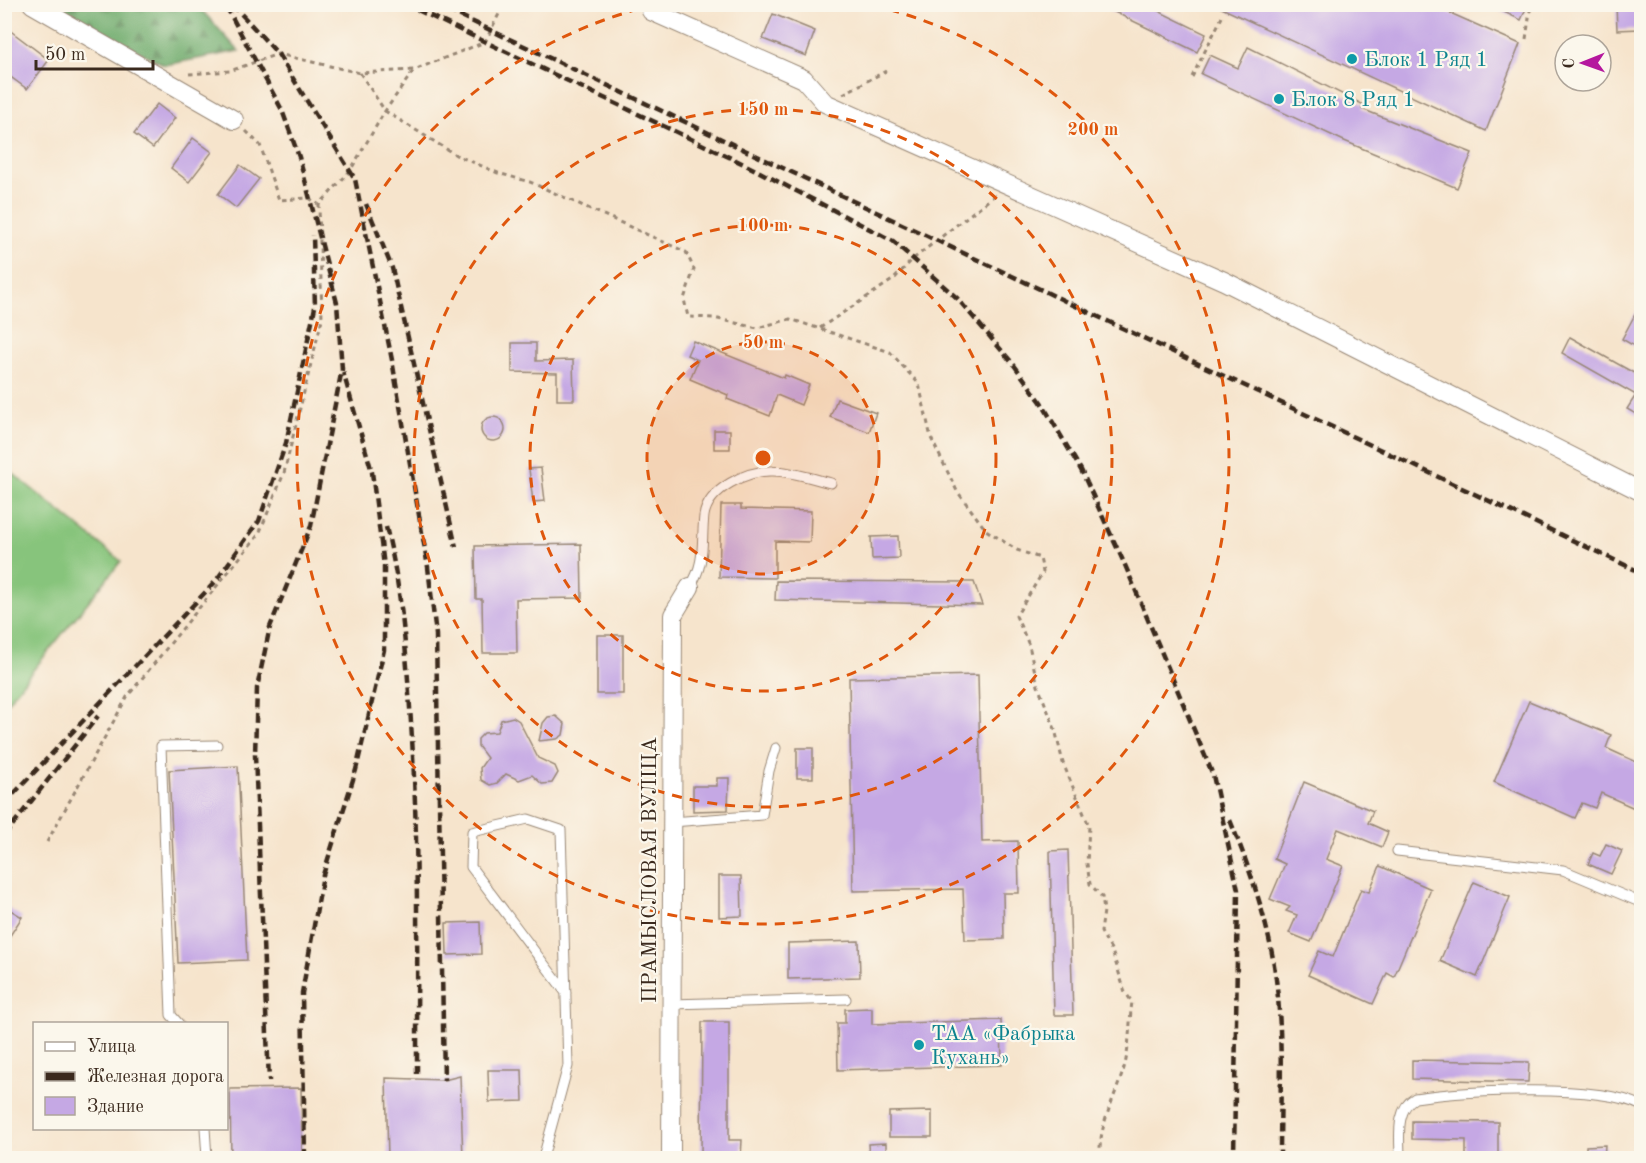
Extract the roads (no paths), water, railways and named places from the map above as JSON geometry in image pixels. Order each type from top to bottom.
[{"type":"street","points":[[32,4],[234,120]]},
{"type":"street","points":[[650,13],[804,79],[825,103],[1224,281],[1641,492]]},
{"type":"street","name":"ПРАМЫСЛОВАЯ ВУЛІЦА","points":[[671,1158],[673,615],[690,586]]},
{"type":"lane","points":[[690,586],[701,567],[704,515],[707,503],[716,494],[742,478],[773,471],[831,483]]},
{"type":"lane","points":[[178,1022],[171,1015],[161,746],[217,745]]},
{"type":"lane","points":[[672,822],[762,815],[768,771],[776,748]]},
{"type":"lane","points":[[543,1158],[568,1066],[566,993],[561,830],[528,819],[472,832],[471,867],[566,993]]},
{"type":"lane","points":[[1397,850],[1563,870],[1641,903]]},
{"type":"lane","points":[[671,1004],[846,999]]},
{"type":"lane","points":[[1400,1158],[1402,1111],[1408,1102],[1415,1098],[1538,1092],[1609,1095],[1641,1106]]},
{"type":"lane","points":[[206,1130],[207,1158]]},
{"type":"railway","points":[[232,4],[278,54],[355,179],[392,360],[428,567],[436,635],[444,1080]]},
{"type":"railway","points":[[405,4],[746,165],[893,241],[957,298],[1014,365],[1041,402],[1081,470],[1125,565],[1213,775],[1238,890],[1234,1158]]},
{"type":"railway","points":[[435,4],[1642,573]]},
{"type":"railway","points":[[226,6],[282,110],[299,157],[337,303],[342,369],[311,526],[270,627],[257,688],[255,755],[269,1081]]},
{"type":"railway","points":[[366,204],[392,268],[456,547]]},
{"type":"railway","points":[[4,804],[215,582],[259,521],[286,443],[315,307],[313,235]]},
{"type":"railway","points":[[305,1158],[302,993],[323,875],[356,770],[384,650],[384,566],[372,472],[343,372]]},
{"type":"railway","points":[[386,527],[396,572],[402,617],[413,754],[417,892],[417,1077]]},
{"type":"railway","points":[[4,836],[98,716]]},
{"type":"railway","points":[[1230,820],[1256,891],[1274,965],[1280,1037],[1280,1158]]},
{"type":"place","name":"Блок 1 Ряд 1","points":[[1352,59]]},
{"type":"place","name":"Блок 8 Ряд 1","points":[[1279,99]]},
{"type":"place","name":"ТАА «Фабрыка Кухань»","points":[[919,1045]]}]
